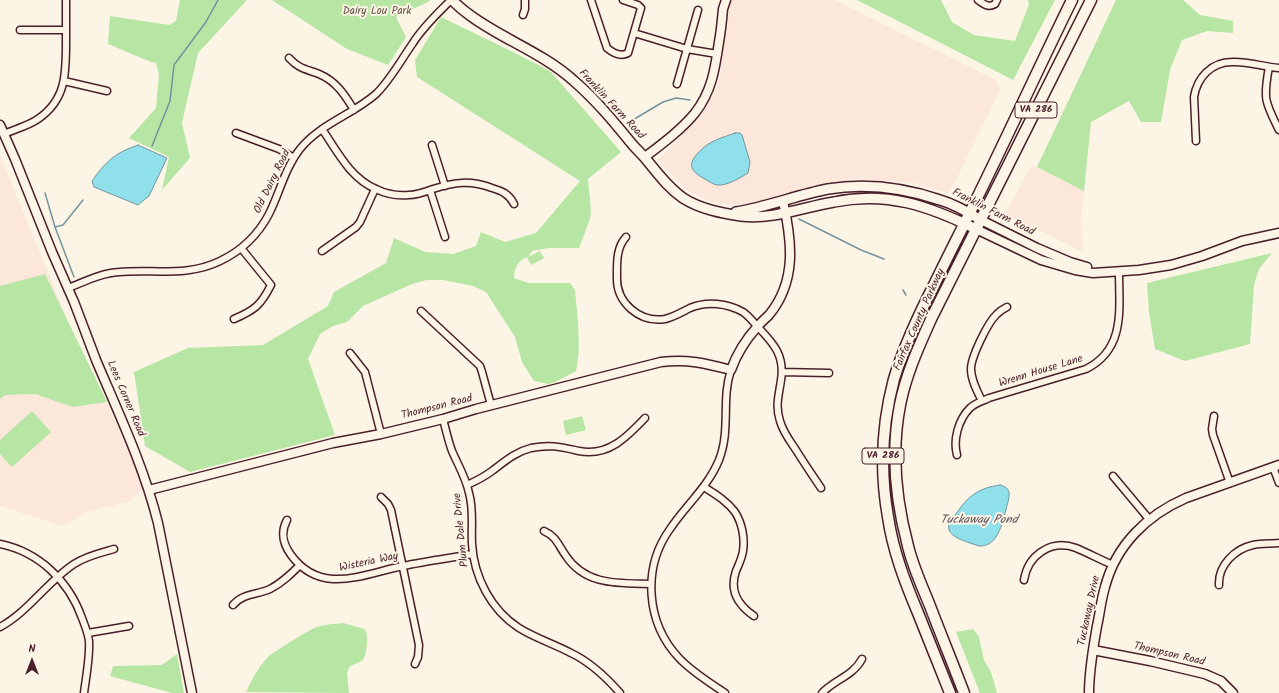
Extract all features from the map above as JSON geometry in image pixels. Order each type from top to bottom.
[{"type":"highway","name":"Fairfax County Parkway","points":[[950,693],[896,553],[888,516],[884,481],[883,458],[888,407],[900,361],[915,322],[970,213],[1072,0]]},
{"type":"highway","name":"Fairfax County Parkway","points":[[964,693],[908,547],[901,514],[896,447],[900,406],[911,366],[932,317],[1091,0]]},
{"type":"main road","name":"Franklin Farm Road","points":[[451,0],[496,33],[537,54],[563,72],[591,96],[671,188],[682,197],[701,207],[748,217],[785,212],[851,199],[882,199],[930,208],[976,229]]},
{"type":"main road","name":"Franklin Farm Road","points":[[728,213],[750,210],[826,190],[857,186],[873,186],[922,194],[970,213],[981,220]]},
{"type":"street","points":[[4,134],[36,121],[44,115],[61,91],[66,71],[66,0]]},
{"type":"street","name":"Old Dairy Road","points":[[68,288],[109,273],[129,271],[180,272],[201,268],[231,256],[250,240],[262,225],[269,214],[286,172],[294,158],[306,143],[322,129],[368,100],[385,85],[421,32],[451,0]]},
{"type":"street","points":[[523,15],[525,10],[525,0]]},
{"type":"street","points":[[591,0],[607,48],[610,51],[622,55],[628,53],[641,8],[638,5],[623,0]]},
{"type":"street","points":[[645,158],[686,123],[698,109],[707,94],[712,83],[718,54],[723,9],[726,0]]},
{"type":"street","points":[[978,0],[988,6],[995,4],[997,0]]},
{"type":"street","points":[[677,84],[698,10]]},
{"type":"street","points":[[20,30],[66,30]]},
{"type":"street","points":[[634,33],[688,49],[718,54]]},
{"type":"street","points":[[289,58],[299,67],[320,74],[332,82],[344,94],[354,110]]},
{"type":"street","points":[[1196,141],[1195,91],[1198,84],[1207,72],[1219,64],[1230,62],[1279,68]]},
{"type":"street","points":[[1269,67],[1265,87],[1266,102],[1279,130]]},
{"type":"street","points":[[64,81],[108,91]]},
{"type":"street","name":"Lees Corner Road","points":[[0,124],[16,159],[52,252],[68,288],[149,490],[158,523],[192,693]]},
{"type":"street","points":[[322,129],[350,170],[366,184],[375,189],[400,195],[409,195],[463,182],[483,185],[502,192],[507,195],[514,204]]},
{"type":"street","points":[[236,133],[278,149],[294,158]]},
{"type":"street","points":[[432,144],[445,186]]},
{"type":"street","points":[[322,252],[356,227],[360,222],[375,189]]},
{"type":"street","points":[[430,190],[445,237]]},
{"type":"street","points":[[723,693],[686,665],[671,649],[660,631],[656,620],[652,602],[651,584],[655,558],[664,538],[670,528],[704,487],[719,459],[723,446],[726,422],[727,381],[730,370],[739,351],[757,326],[773,309],[779,299],[788,276],[791,251],[790,235],[783,201]]},
{"type":"street","name":"Franklin Farm Road","points":[[981,220],[1009,235],[1061,259],[1103,272]]},
{"type":"street","name":"Franklin Farm Road","points":[[976,229],[1050,263],[1093,273],[1154,269],[1202,256],[1242,241],[1279,233]]},
{"type":"street","points":[[626,237],[618,252],[617,279],[618,287],[624,301],[634,312],[643,316],[658,319],[673,317],[696,306],[707,304],[730,306],[744,313],[772,341],[781,360],[782,372],[777,404],[780,421],[786,435],[821,488]]},
{"type":"street","points":[[234,319],[256,307],[265,296],[271,285],[241,248]]},
{"type":"street","name":"Wrenn House Lane","points":[[957,455],[955,443],[961,422],[970,408],[982,401],[1086,369],[1098,362],[1103,357],[1114,341],[1118,327],[1119,272]]},
{"type":"street","points":[[982,401],[972,376],[972,361],[974,353],[992,319],[1001,310],[1007,307]]},
{"type":"street","points":[[422,311],[480,366],[491,405]]},
{"type":"street","points":[[350,353],[365,372],[381,434]]},
{"type":"street","name":"Thompson Road","points":[[149,490],[333,443],[381,434],[443,419],[491,405],[661,362],[674,360],[694,361],[730,370]]},
{"type":"street","points":[[782,372],[829,373]]},
{"type":"street","points":[[1214,416],[1212,423],[1213,435],[1230,483]]},
{"type":"street","points":[[468,485],[491,472],[512,456],[529,448],[538,446],[556,446],[582,452],[591,452],[610,448],[625,439],[645,418]]},
{"type":"street","name":"Plum Dale Drive","points":[[443,419],[452,451],[468,485],[472,508],[472,542],[476,569],[492,602],[502,614],[521,629],[579,657],[604,676],[620,693]]},
{"type":"street","points":[[1276,466],[1279,483]]},
{"type":"street","name":"Tuckaway Drive","points":[[1088,693],[1093,650],[1105,586],[1113,565],[1127,542],[1149,519],[1174,503],[1276,466]]},
{"type":"street","points":[[1114,476],[1149,519]]},
{"type":"street","points":[[704,487],[723,500],[732,509],[739,520],[744,535],[744,543],[741,560],[734,580],[734,591],[738,602],[754,616]]},
{"type":"street","points":[[381,497],[388,504],[391,510],[419,645],[418,657],[415,664]]},
{"type":"street","name":"Wisteria Way","points":[[287,520],[283,530],[284,543],[289,552],[300,565],[317,576],[329,579],[348,579],[402,566],[473,554]]},
{"type":"street","points":[[544,532],[554,538],[571,563],[585,575],[602,582],[651,584]]},
{"type":"street","points":[[1219,585],[1221,571],[1236,552],[1252,545],[1279,543]]},
{"type":"street","points":[[0,544],[16,548],[35,558],[58,577],[70,593],[88,634],[89,648],[84,693]]},
{"type":"street","points":[[1024,580],[1027,569],[1035,557],[1040,552],[1055,547],[1068,546],[1075,548],[1113,565]]},
{"type":"street","points":[[0,627],[12,620],[72,565],[84,558],[114,549]]},
{"type":"street","points":[[233,605],[245,595],[269,589],[278,585],[300,565]]},
{"type":"street","points":[[88,634],[130,626]]},
{"type":"street","name":"Thompson Road","points":[[1093,650],[1205,674],[1221,681],[1233,693]]},
{"type":"street","points":[[822,693],[856,669],[862,659]]},
{"type":"shaded area","points":[[731,0],[835,0],[996,80],[1000,90],[957,178],[948,193],[914,183],[854,179],[813,186],[744,205],[731,205],[713,203],[685,189],[658,160],[697,118],[709,99],[713,98],[721,74],[724,39]]},
{"type":"shaded area","points":[[0,155],[97,392],[0,385]]},
{"type":"shaded area","points":[[1031,166],[1037,167],[1084,191],[1081,220],[1083,252],[1005,214]]},
{"type":"shaded area","points":[[35,394],[73,407],[107,402],[144,488],[129,502],[89,511],[63,526],[0,506],[0,399],[5,395]]},
{"type":"green space","points":[[180,0],[247,0],[198,53],[182,123],[190,158],[162,190],[169,157],[129,138],[156,108],[159,74],[156,63],[108,44],[110,16],[169,25],[176,21]]},
{"type":"green space","name":"Dairy Lou Park","points":[[272,0],[430,1],[396,17],[406,37],[388,65],[347,49]]},
{"type":"green space","points":[[857,0],[941,0],[952,22],[974,35],[1015,41],[1029,4],[1028,0],[1055,0],[1013,80]]},
{"type":"green space","points":[[1116,0],[1183,0],[1200,15],[1233,21],[1233,33],[1207,31],[1182,40],[1170,70],[1161,122],[1141,122],[1129,101],[1091,122],[1084,191],[1037,167]]},
{"type":"green space","points":[[441,17],[550,71],[621,152],[588,179],[591,211],[590,219],[579,248],[549,248],[532,251],[528,257],[540,251],[544,258],[531,265],[527,257],[524,258],[517,265],[515,271],[514,278],[529,283],[570,283],[575,290],[579,341],[576,371],[548,384],[534,381],[522,362],[515,337],[486,292],[473,286],[443,280],[427,280],[412,284],[363,306],[347,322],[333,326],[320,334],[308,359],[335,435],[190,472],[145,446],[134,372],[188,348],[263,345],[328,306],[334,292],[386,263],[394,238],[425,252],[453,254],[476,246],[481,232],[505,242],[536,233],[580,181],[417,77],[415,60]]},
{"type":"green space","points":[[1272,253],[1259,269],[1254,285],[1250,344],[1185,361],[1155,349],[1149,313],[1147,283]]},
{"type":"green space","points":[[45,274],[107,402],[73,407],[35,394],[5,395],[0,399],[0,286]]},
{"type":"green space","points":[[32,411],[51,432],[12,467],[0,454],[0,440]]},
{"type":"green space","points":[[582,416],[586,430],[566,435],[563,421]]},
{"type":"green space","points":[[344,623],[364,629],[367,636],[364,659],[361,662],[350,666],[347,673],[349,693],[246,692],[259,668],[272,653],[317,627]]},
{"type":"green space","points":[[973,629],[979,637],[984,660],[991,672],[997,693],[980,693],[956,632]]},
{"type":"green space","points":[[177,654],[184,693],[172,693],[110,676],[113,666],[162,665]]},
{"type":"water","points":[[735,133],[740,133],[742,135],[750,162],[748,173],[729,183],[721,185],[711,183],[698,175],[692,168],[692,161],[694,157],[705,146],[713,141]]},
{"type":"water","points":[[138,145],[167,158],[149,196],[138,205],[94,187],[92,181],[112,158],[123,151]]},
{"type":"water","name":"Tuckaway Pond","points":[[1000,485],[1007,489],[1009,496],[1001,527],[991,543],[979,546],[954,536],[949,528],[950,523],[965,502],[974,494],[986,488]]},
{"type":"waterway","points":[[152,146],[170,101],[174,65],[206,22],[218,0]]},
{"type":"waterway","points":[[626,124],[663,102],[676,98],[690,100]]},
{"type":"waterway","points":[[45,193],[55,227]]},
{"type":"waterway","points":[[74,277],[55,227],[63,225],[83,200]]},
{"type":"waterway","points":[[799,219],[861,250],[884,259]]},
{"type":"waterway","points":[[903,290],[906,295]]}]
